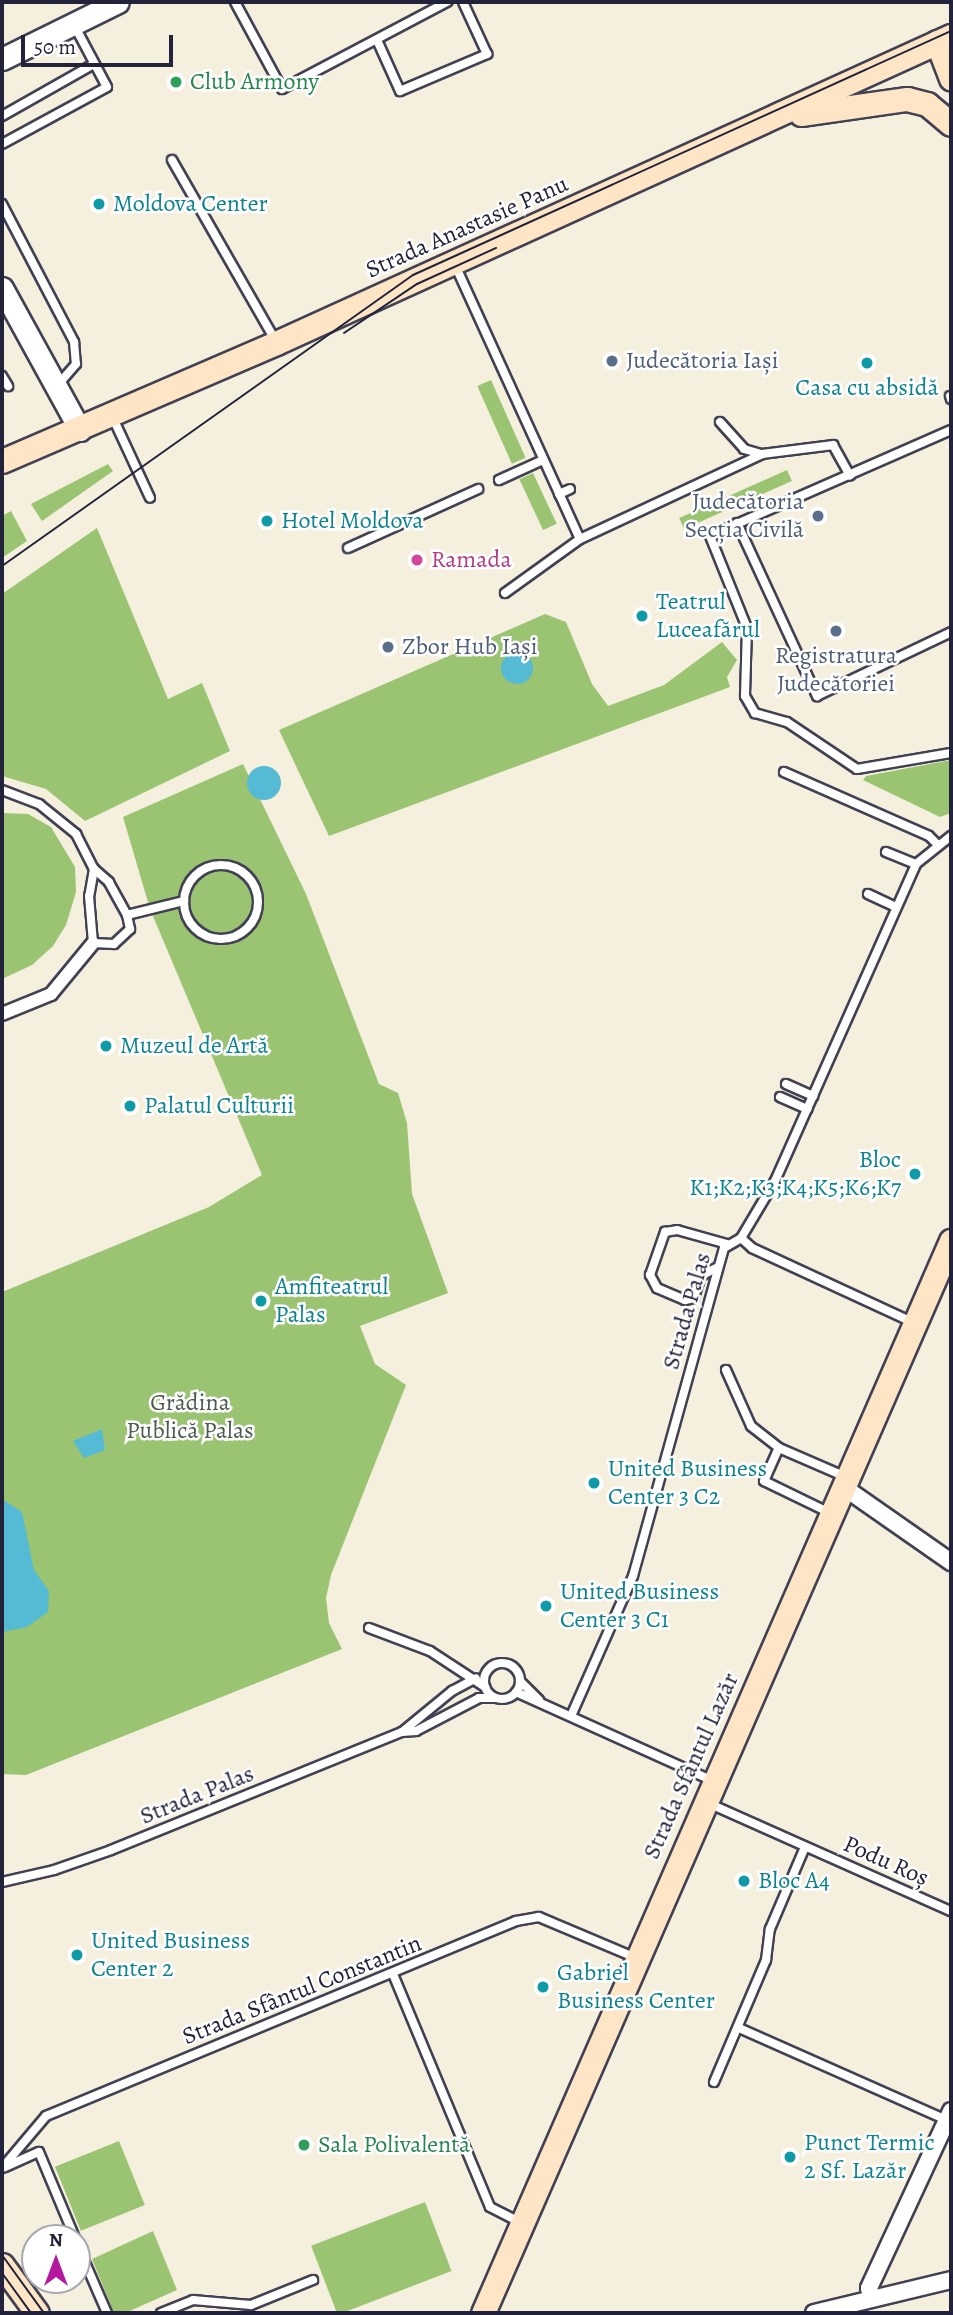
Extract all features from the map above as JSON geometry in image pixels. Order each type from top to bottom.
[{"type":"main road","points":[[944,39],[951,78]]},
{"type":"main road","name":"Strada Anastasie Panu","points":[[3,459],[80,430],[276,343],[944,39]]},
{"type":"main road","points":[[770,119],[907,99],[927,104],[951,124]]},
{"type":"main road","name":"Strada Sfântul Lazăr","points":[[488,2312],[521,2223],[951,1241]]},
{"type":"main road","points":[[2,2264],[37,2313]]},
{"type":"street","points":[[2,59],[118,2]]},
{"type":"street","points":[[2,288],[80,430]]},
{"type":"street","points":[[2,1014],[51,995],[93,943]]},
{"type":"street","points":[[844,1481],[951,1562]]},
{"type":"street","points":[[871,2297],[869,2288],[949,2115]]},
{"type":"street","points":[[814,2313],[871,2297],[951,2280]]},
{"type":"lane","points":[[235,2],[282,89],[447,2]]},
{"type":"lane","points":[[377,40],[400,91],[487,54],[463,2]]},
{"type":"lane","points":[[2,144],[107,87],[73,23]]},
{"type":"lane","points":[[2,116],[94,64]]},
{"type":"lane","points":[[172,160],[276,343]]},
{"type":"lane","points":[[2,204],[74,342],[76,364],[56,387]]},
{"type":"lane","points":[[453,261],[580,539]]},
{"type":"lane","points":[[2,376],[8,386]]},
{"type":"lane","points":[[112,416],[150,498]]},
{"type":"lane","points":[[720,422],[744,449],[762,454]]},
{"type":"lane","points":[[951,430],[710,536],[747,628],[745,695],[755,713],[787,722],[857,769],[951,753]]},
{"type":"lane","points":[[505,593],[580,539],[762,454],[833,445],[850,476]]},
{"type":"lane","points":[[499,480],[543,460]]},
{"type":"lane","points":[[348,548],[478,489]]},
{"type":"lane","points":[[559,494],[570,489]]},
{"type":"lane","points":[[737,523],[817,695],[951,632]]},
{"type":"lane","points":[[783,772],[929,836],[937,845]]},
{"type":"lane","points":[[2,790],[39,804],[76,834],[94,870],[109,882],[127,915],[130,929],[125,938],[114,944],[93,943],[89,896],[94,870]]},
{"type":"lane","name":"Strada Palas","points":[[571,1716],[633,1576],[716,1268],[727,1244],[741,1238],[775,1181],[916,864],[951,836]]},
{"type":"lane","points":[[886,852],[916,864]]},
{"type":"lane","points":[[224,865],[236,868],[253,883],[258,905],[250,925],[221,938],[193,925],[184,901],[194,877],[207,868],[224,865]]},
{"type":"lane","points":[[868,894],[896,907]]},
{"type":"lane","points":[[127,915],[184,901]]},
{"type":"lane","points":[[786,1084],[813,1096]]},
{"type":"lane","points":[[780,1097],[807,1109]]},
{"type":"lane","points":[[716,1268],[701,1276],[694,1297],[685,1300],[657,1288],[650,1275],[665,1232],[677,1230],[727,1244]]},
{"type":"lane","points":[[741,1238],[751,1248],[915,1323]]},
{"type":"lane","points":[[726,1370],[751,1426],[779,1448],[844,1481]]},
{"type":"lane","points":[[779,1448],[764,1481],[830,1513]]},
{"type":"lane","points":[[369,1628],[430,1651],[474,1679],[495,1698]]},
{"type":"lane","name":"Strada Palas","points":[[2,1882],[54,1871],[111,1850],[402,1732],[452,1691],[495,1664],[506,1663],[516,1670],[520,1681],[541,1702]]},
{"type":"lane","points":[[485,1687],[486,1672]]},
{"type":"lane","points":[[516,1692],[520,1681]]},
{"type":"lane","name":"Strada Palas","points":[[402,1732],[416,1731],[479,1698],[507,1698],[516,1692],[571,1716],[708,1791]]},
{"type":"lane","name":"Podu Roș","points":[[708,1791],[805,1847],[951,1911]]},
{"type":"lane","points":[[714,2082],[766,1960],[770,1929],[805,1847]]},
{"type":"lane","name":"Strada Sfântul Constantin","points":[[2,2168],[46,2116],[516,1921],[539,1917],[636,1958]]},
{"type":"lane","points":[[393,1974],[490,2207],[521,2223]]},
{"type":"lane","points":[[739,2028],[949,2115]]},
{"type":"lane","points":[[2,2168],[39,2152],[69,2224]]},
{"type":"lane","points":[[91,2276],[107,2313]]},
{"type":"lane","points":[[160,2313],[193,2300],[251,2305],[313,2280]]},
{"type":"green space","points":[[491,380],[526,458],[512,464],[477,386]]},
{"type":"green space","points":[[108,464],[113,471],[42,521],[31,504]]},
{"type":"green space","points":[[787,470],[792,481],[684,529],[679,518]]},
{"type":"green space","points":[[533,473],[557,524],[543,530],[519,479]]},
{"type":"green space","points":[[11,511],[27,541],[2,558],[2,516]]},
{"type":"green space","points":[[97,528],[168,699],[202,683],[230,751],[85,821],[46,789],[2,776],[2,594]]},
{"type":"green space","points":[[545,614],[566,622],[592,684],[608,706],[664,685],[722,642],[737,660],[727,677],[730,687],[329,836],[279,730]]},
{"type":"green space","points":[[951,760],[951,813],[940,817],[863,780],[866,776]]},
{"type":"green space","name":"Grădina Publică Palas","points":[[243,764],[306,894],[379,1084],[398,1093],[407,1123],[412,1194],[448,1293],[360,1326],[375,1364],[406,1385],[331,1575],[326,1598],[329,1623],[342,1649],[26,1775],[2,1774],[2,1292],[209,1207],[262,1175],[150,909],[123,817]]},
{"type":"green space","points":[[2,813],[28,814],[51,827],[75,867],[76,892],[66,925],[53,946],[32,965],[2,979]]},
{"type":"green space","points":[[119,2141],[145,2205],[91,2227],[91,2224],[78,2224],[55,2167]]},
{"type":"green space","points":[[425,2202],[452,2271],[337,2313],[311,2246]]},
{"type":"green space","points":[[153,2231],[177,2290],[125,2313],[114,2313],[92,2259]]},
{"type":"water","points":[[517,652],[528,657],[533,668],[528,679],[517,684],[506,679],[501,668],[506,657]]},
{"type":"water","points":[[264,766],[276,771],[281,783],[276,795],[264,800],[252,795],[247,783],[252,771]]},
{"type":"water","points":[[102,1429],[105,1450],[84,1458],[73,1441]]},
{"type":"water","points":[[2,1499],[22,1512],[34,1570],[49,1591],[48,1612],[27,1627],[2,1632]]},
{"type":"tram line","points":[[2,566],[413,275],[951,31]]},
{"type":"tram line","points":[[344,333],[417,284],[496,248]]},
{"type":"tram line","points":[[2,2255],[44,2313]]},
{"type":"tram line","points":[[2,2273],[31,2313]]},
{"type":"place","name":"Club Armony","points":[[176,82]]},
{"type":"place","name":"Moldova Center","points":[[99,204]]},
{"type":"place","name":"Judecătoria Iași","points":[[612,361]]},
{"type":"place","name":"Casa cu absidă","points":[[867,363]]},
{"type":"place","name":"Judecătoria Secția Civilă","points":[[818,516]]},
{"type":"place","name":"Hotel Moldova","points":[[267,521]]},
{"type":"place","name":"Ramada","points":[[417,560]]},
{"type":"place","name":"Teatrul Luceafărul","points":[[642,616]]},
{"type":"place","name":"Registratura Judecătoriei","points":[[836,631]]},
{"type":"place","name":"Zbor Hub Iași","points":[[388,647]]},
{"type":"place","name":"Muzeul de Artă","points":[[106,1046]]},
{"type":"place","name":"Palatul Culturii","points":[[130,1106]]},
{"type":"place","name":"Bloc K1;K2;K3;K4;K5;K6;K7","points":[[915,1174]]},
{"type":"place","name":"Amfiteatrul Palas","points":[[261,1301]]},
{"type":"place","name":"United Business Center 3 C2","points":[[594,1483]]},
{"type":"place","name":"United Business Center 3 C1","points":[[546,1606]]},
{"type":"place","name":"Bloc A4","points":[[744,1881]]},
{"type":"place","name":"United Business Center 2","points":[[77,1955]]},
{"type":"place","name":"Gabriel Business Center","points":[[543,1987]]},
{"type":"place","name":"Sala Polivalentă","points":[[304,2145]]},
{"type":"place","name":"Punct Termic 2 Sf. Lazăr","points":[[790,2157]]}]
